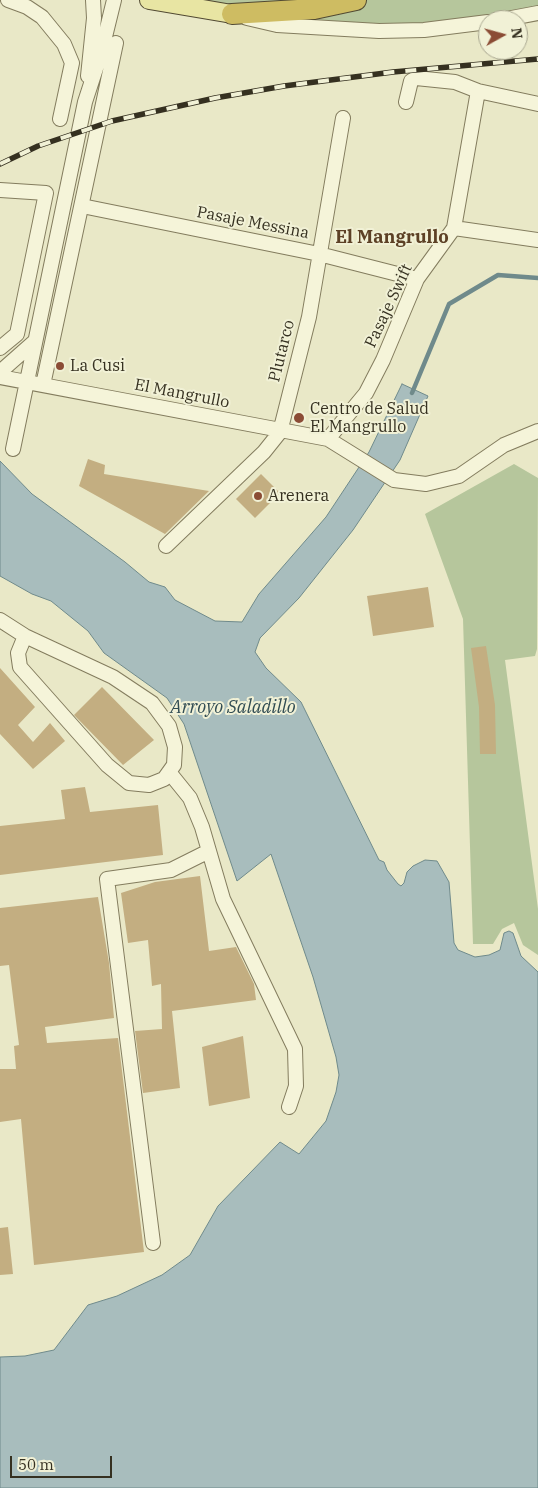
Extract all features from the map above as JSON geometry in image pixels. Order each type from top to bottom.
[{"type":"highway","points":[[232,14],[314,9],[356,0]]},
{"type":"main road","points":[[149,0],[232,14]]},
{"type":"street","points":[[8,0],[27,7],[42,17],[64,44],[72,63],[60,119]]},
{"type":"street","points":[[86,102],[94,18],[93,0]]},
{"type":"street","points":[[12,450],[86,102],[114,0]]},
{"type":"street","points":[[232,14],[276,25],[334,30],[424,30],[478,23]]},
{"type":"street","points":[[42,385],[116,42]]},
{"type":"street","points":[[406,102],[411,81],[416,78],[455,82],[478,91],[538,104]]},
{"type":"street","name":"Pasaje Swift","points":[[328,439],[366,393],[383,360],[417,279],[454,228],[478,91]]},
{"type":"street","name":"Plutarco","points":[[166,546],[264,452],[280,432],[309,317],[343,118]]},
{"type":"street","points":[[0,190],[46,193],[17,334],[0,348]]},
{"type":"street","name":"Pasaje Messina","points":[[82,206],[319,254],[417,279]]},
{"type":"street","points":[[454,228],[538,240]]},
{"type":"street","points":[[0,372],[34,342]]},
{"type":"street","name":"El Mangrullo","points":[[0,378],[280,432],[328,439]]},
{"type":"street","points":[[328,439],[394,480],[426,484],[459,476],[504,445],[538,431]]},
{"type":"street","points":[[0,620],[25,636],[113,677],[152,703],[169,726],[175,746],[174,765],[164,778],[149,785],[129,782],[107,765],[20,667],[18,653],[25,636]]},
{"type":"street","points":[[169,772],[190,798],[209,851],[223,899],[295,1048],[296,1086],[289,1107]]},
{"type":"street","points":[[153,1243],[107,880],[171,870],[209,851]]},
{"type":"green space","points":[[149,0],[538,0],[538,13],[528,15],[528,10],[478,10],[478,22],[379,31]]},
{"type":"green space","points":[[514,464],[538,478],[537,649],[535,656],[505,660],[538,909],[538,955],[523,945],[514,923],[502,929],[493,944],[473,944],[463,619],[425,514]]},
{"type":"water","name":"Arroyo Saladillo","points":[[402,384],[428,396],[400,460],[353,530],[299,598],[260,638],[255,652],[266,668],[301,702],[379,860],[384,862],[387,870],[398,884],[401,886],[404,883],[407,872],[413,866],[425,860],[437,861],[449,882],[454,943],[458,950],[475,957],[489,955],[500,950],[504,933],[509,931],[513,933],[521,956],[538,972],[538,1488],[0,1488],[0,1357],[25,1356],[54,1350],[88,1305],[117,1296],[162,1275],[190,1255],[218,1206],[280,1142],[299,1154],[326,1121],[336,1092],[339,1075],[336,1057],[313,977],[271,854],[237,881],[184,724],[167,698],[104,653],[88,631],[51,601],[32,594],[0,576],[0,461],[32,494],[125,562],[149,582],[165,587],[175,600],[215,621],[242,622],[259,594],[326,517],[369,452]]},
{"type":"building","points":[[88,459],[105,465],[104,474],[209,491],[165,534],[79,486]]},
{"type":"building","name":"Arenera","points":[[261,474],[280,493],[255,518],[236,499]]},
{"type":"building","points":[[428,587],[434,627],[373,636],[367,596]]},
{"type":"building","points":[[486,646],[495,705],[496,754],[480,754],[479,707],[471,648]]},
{"type":"building","points":[[0,668],[35,707],[18,725],[33,742],[50,723],[65,741],[33,769],[0,734]]},
{"type":"building","points":[[102,687],[154,740],[123,765],[74,715]]},
{"type":"building","points":[[85,787],[90,812],[158,805],[163,855],[0,875],[0,826],[65,819],[61,790]]},
{"type":"building","points":[[200,876],[209,951],[236,947],[254,984],[256,1000],[172,1011],[180,1088],[143,1093],[135,1031],[162,1029],[161,984],[152,986],[148,940],[128,943],[121,893],[155,882]]},
{"type":"building","points":[[98,897],[109,963],[114,1018],[45,1027],[47,1043],[118,1038],[144,1252],[34,1265],[21,1119],[0,1122],[0,1069],[16,1069],[14,1046],[19,1045],[9,965],[0,966],[0,908]]},
{"type":"building","points":[[243,1036],[250,1098],[209,1106],[202,1047]]},
{"type":"building","points":[[8,1227],[13,1274],[0,1275],[0,1228]]},
{"type":"waterway","points":[[412,393],[449,304],[498,275],[538,278]]},
{"type":"railway","points":[[0,164],[38,146],[112,121],[215,98],[284,86],[393,72],[538,59]]},
{"type":"place","name":"La Cusi","points":[[60,366]]},
{"type":"place","name":"Centro de Salud El Mangrullo","points":[[299,418]]},
{"type":"place","name":"Arenera","points":[[258,496]]},
{"type":"district","name":"El Mangrullo","points":[[392,238]]}]
